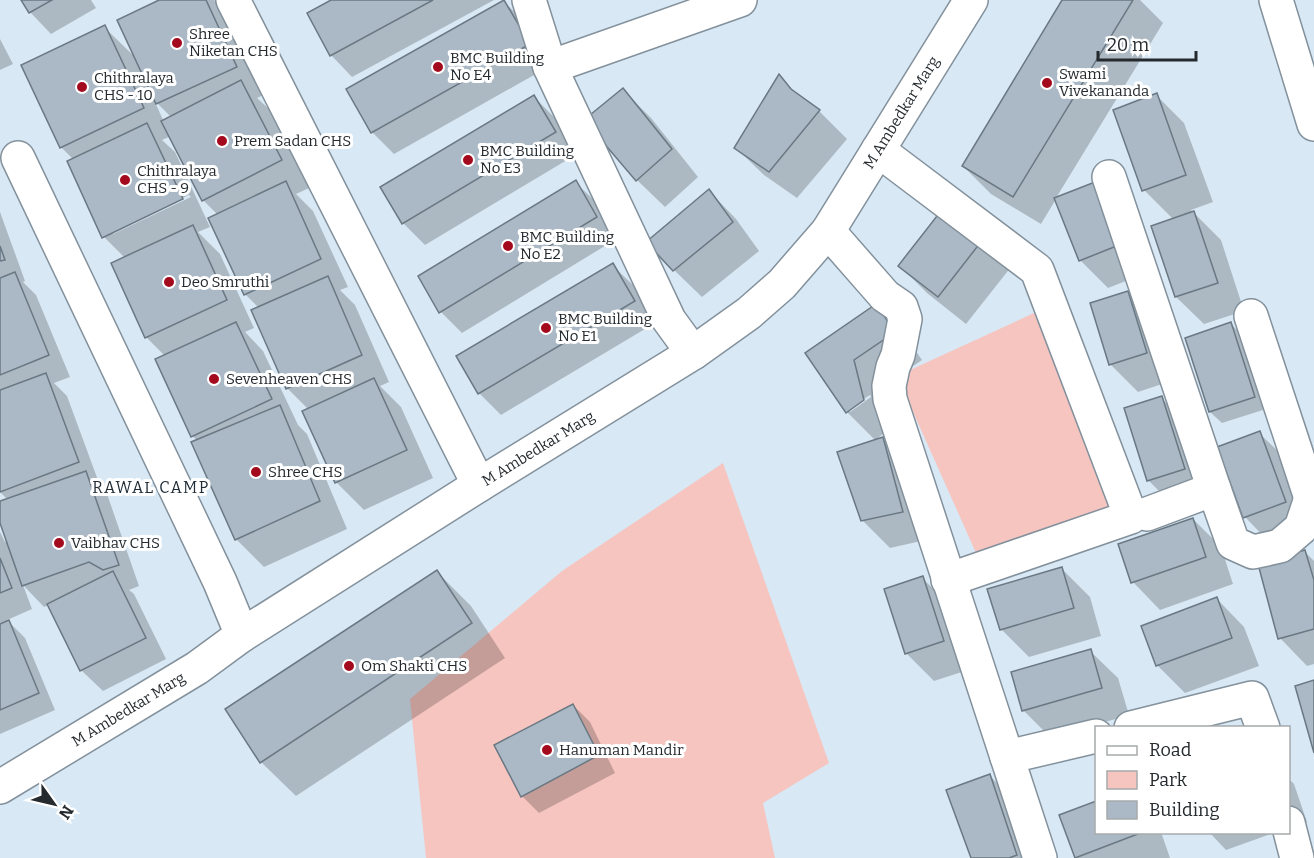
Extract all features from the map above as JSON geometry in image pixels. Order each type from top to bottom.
[{"type":"street","points":[[234,0],[479,485]]},
{"type":"street","points":[[529,0],[550,67],[669,320],[693,353]]},
{"type":"street","points":[[550,67],[740,0]]},
{"type":"street","name":"M Ambedkar Marg","points":[[0,787],[197,668],[242,635],[693,353],[749,313],[782,284],[828,231],[970,0]]},
{"type":"street","points":[[1276,0],[1306,73],[1314,124]]},
{"type":"street","points":[[878,150],[1037,270],[1131,517],[948,580]]},
{"type":"street","points":[[18,158],[220,582],[242,635]]},
{"type":"street","points":[[1109,177],[1233,543],[1253,552],[1280,546],[1301,528],[1312,497],[1251,316]]},
{"type":"street","points":[[828,231],[885,296],[901,307],[905,319],[889,386],[890,399],[1040,858]]},
{"type":"street","points":[[1147,514],[1214,489]]},
{"type":"street","points":[[1139,726],[1252,698],[1262,726]]},
{"type":"street","points":[[1007,757],[1095,736]]},
{"type":"street","points":[[1290,831],[1297,858]]},
{"type":"green space","points":[[1045,308],[1133,507],[985,573],[897,376]]},
{"type":"green space","points":[[723,463],[829,763],[763,803],[775,858],[426,858],[410,699],[562,571]]},
{"type":"building","points":[[21,0],[52,0],[29,13]]},
{"type":"building","name":"Shree Niketan CHS","points":[[159,0],[206,0],[237,67],[156,104],[117,20]]},
{"type":"building","points":[[331,0],[433,0],[330,56],[307,13]]},
{"type":"building","name":"BMC Building No E4","points":[[504,0],[530,44],[371,133],[346,89]]},
{"type":"building","name":"Swami Vivekananda","points":[[1062,0],[1133,0],[1013,197],[962,166]]},
{"type":"building","name":"Chithralaya CHS - 10","points":[[105,25],[144,108],[60,148],[21,65]]},
{"type":"building","points":[[779,74],[791,89],[820,110],[769,172],[734,148]]},
{"type":"building","name":"Prem Sadan CHS","points":[[241,80],[282,160],[202,201],[161,121]]},
{"type":"building","points":[[623,88],[672,149],[636,181],[585,119]]},
{"type":"building","points":[[1157,93],[1186,175],[1142,191],[1113,110]]},
{"type":"building","name":"BMC Building No E3","points":[[534,95],[556,132],[402,224],[380,187]]},
{"type":"building","name":"Chithralaya CHS - 9","points":[[147,123],[183,199],[102,238],[67,161]]},
{"type":"building","name":"BMC Building No E2","points":[[576,180],[597,217],[439,313],[418,276]]},
{"type":"building","points":[[286,181],[321,259],[244,295],[208,218]]},
{"type":"building","points":[[1095,182],[1119,245],[1079,261],[1054,198]]},
{"type":"building","points":[[709,189],[733,222],[673,271],[646,242]]},
{"type":"building","points":[[944,207],[984,238],[938,297],[898,266]]},
{"type":"building","points":[[1194,211],[1218,283],[1175,297],[1151,226]]},
{"type":"building","name":"Deo Smruthi","points":[[193,225],[227,300],[145,338],[111,263]]},
{"type":"building","points":[[0,246],[5,260],[0,261]]},
{"type":"building","name":"BMC Building No E1","points":[[613,263],[635,301],[478,394],[456,356]]},
{"type":"building","points":[[15,272],[49,355],[0,375],[0,278]]},
{"type":"building","points":[[328,276],[362,355],[286,389],[251,310]]},
{"type":"building","points":[[1128,291],[1147,353],[1109,365],[1090,303]]},
{"type":"building","points":[[876,304],[895,332],[854,360],[864,400],[846,413],[805,353]]},
{"type":"building","name":"Sevenheaven CHS","points":[[236,322],[272,399],[191,437],[155,359]]},
{"type":"building","points":[[1231,322],[1255,397],[1209,412],[1185,338]]},
{"type":"building","points":[[46,373],[79,462],[0,492],[0,390]]},
{"type":"building","points":[[374,378],[407,450],[335,483],[302,411]]},
{"type":"building","points":[[1162,396],[1185,469],[1147,481],[1124,408]]},
{"type":"building","name":"Shree CHS","points":[[280,405],[320,501],[235,540],[191,442]]},
{"type":"building","points":[[1260,431],[1286,502],[1243,518],[1217,447]]},
{"type":"building","points":[[883,437],[903,512],[861,521],[837,452]]},
{"type":"building","name":"Vaibhav CHS","points":[[86,471],[119,565],[103,570],[89,562],[22,586],[0,523],[0,501]]},
{"type":"building","points":[[1193,518],[1206,557],[1131,583],[1118,544]]},
{"type":"building","points":[[1305,550],[1314,580],[1314,629],[1278,639],[1258,564]]},
{"type":"building","points":[[0,558],[12,588],[0,593]]},
{"type":"building","points":[[1062,567],[1074,608],[1000,630],[987,589]]},
{"type":"building","name":"Om Shakti CHS","points":[[437,570],[472,623],[260,763],[225,709]]},
{"type":"building","points":[[113,571],[146,638],[80,671],[47,604]]},
{"type":"building","points":[[923,576],[944,641],[905,654],[884,589]]},
{"type":"building","points":[[1217,597],[1232,638],[1156,666],[1141,626]]},
{"type":"building","points":[[9,620],[39,693],[0,710],[0,624]]},
{"type":"building","points":[[1091,649],[1102,688],[1022,711],[1011,672]]},
{"type":"building","points":[[1314,680],[1314,753],[1295,686]]},
{"type":"building","name":"Hanuman Mandir","points":[[573,704],[599,755],[521,797],[494,745]]},
{"type":"building","points":[[990,774],[1017,855],[1009,858],[971,858],[946,790]]},
{"type":"building","points":[[1095,801],[1095,834],[1138,834],[1075,858],[1059,815]]},
{"type":"place","name":"Shree Niketan CHS","points":[[177,43]]},
{"type":"place","name":"BMC Building No E4","points":[[438,67]]},
{"type":"place","name":"Swami Vivekananda","points":[[1047,83]]},
{"type":"place","name":"Chithralaya CHS - 10","points":[[82,87]]},
{"type":"place","name":"Prem Sadan CHS","points":[[222,141]]},
{"type":"place","name":"BMC Building No E3","points":[[468,160]]},
{"type":"place","name":"Chithralaya CHS - 9","points":[[125,180]]},
{"type":"place","name":"BMC Building No E2","points":[[508,246]]},
{"type":"place","name":"Deo Smruthi","points":[[169,282]]},
{"type":"place","name":"BMC Building No E1","points":[[546,328]]},
{"type":"place","name":"Sevenheaven CHS","points":[[214,379]]},
{"type":"place","name":"Shree CHS","points":[[256,472]]},
{"type":"place","name":"Vaibhav CHS","points":[[59,543]]},
{"type":"place","name":"Om Shakti CHS","points":[[349,666]]},
{"type":"place","name":"Hanuman Mandir","points":[[547,750]]},
{"type":"district","name":"RAWAL CAMP","points":[[151,487]]}]
